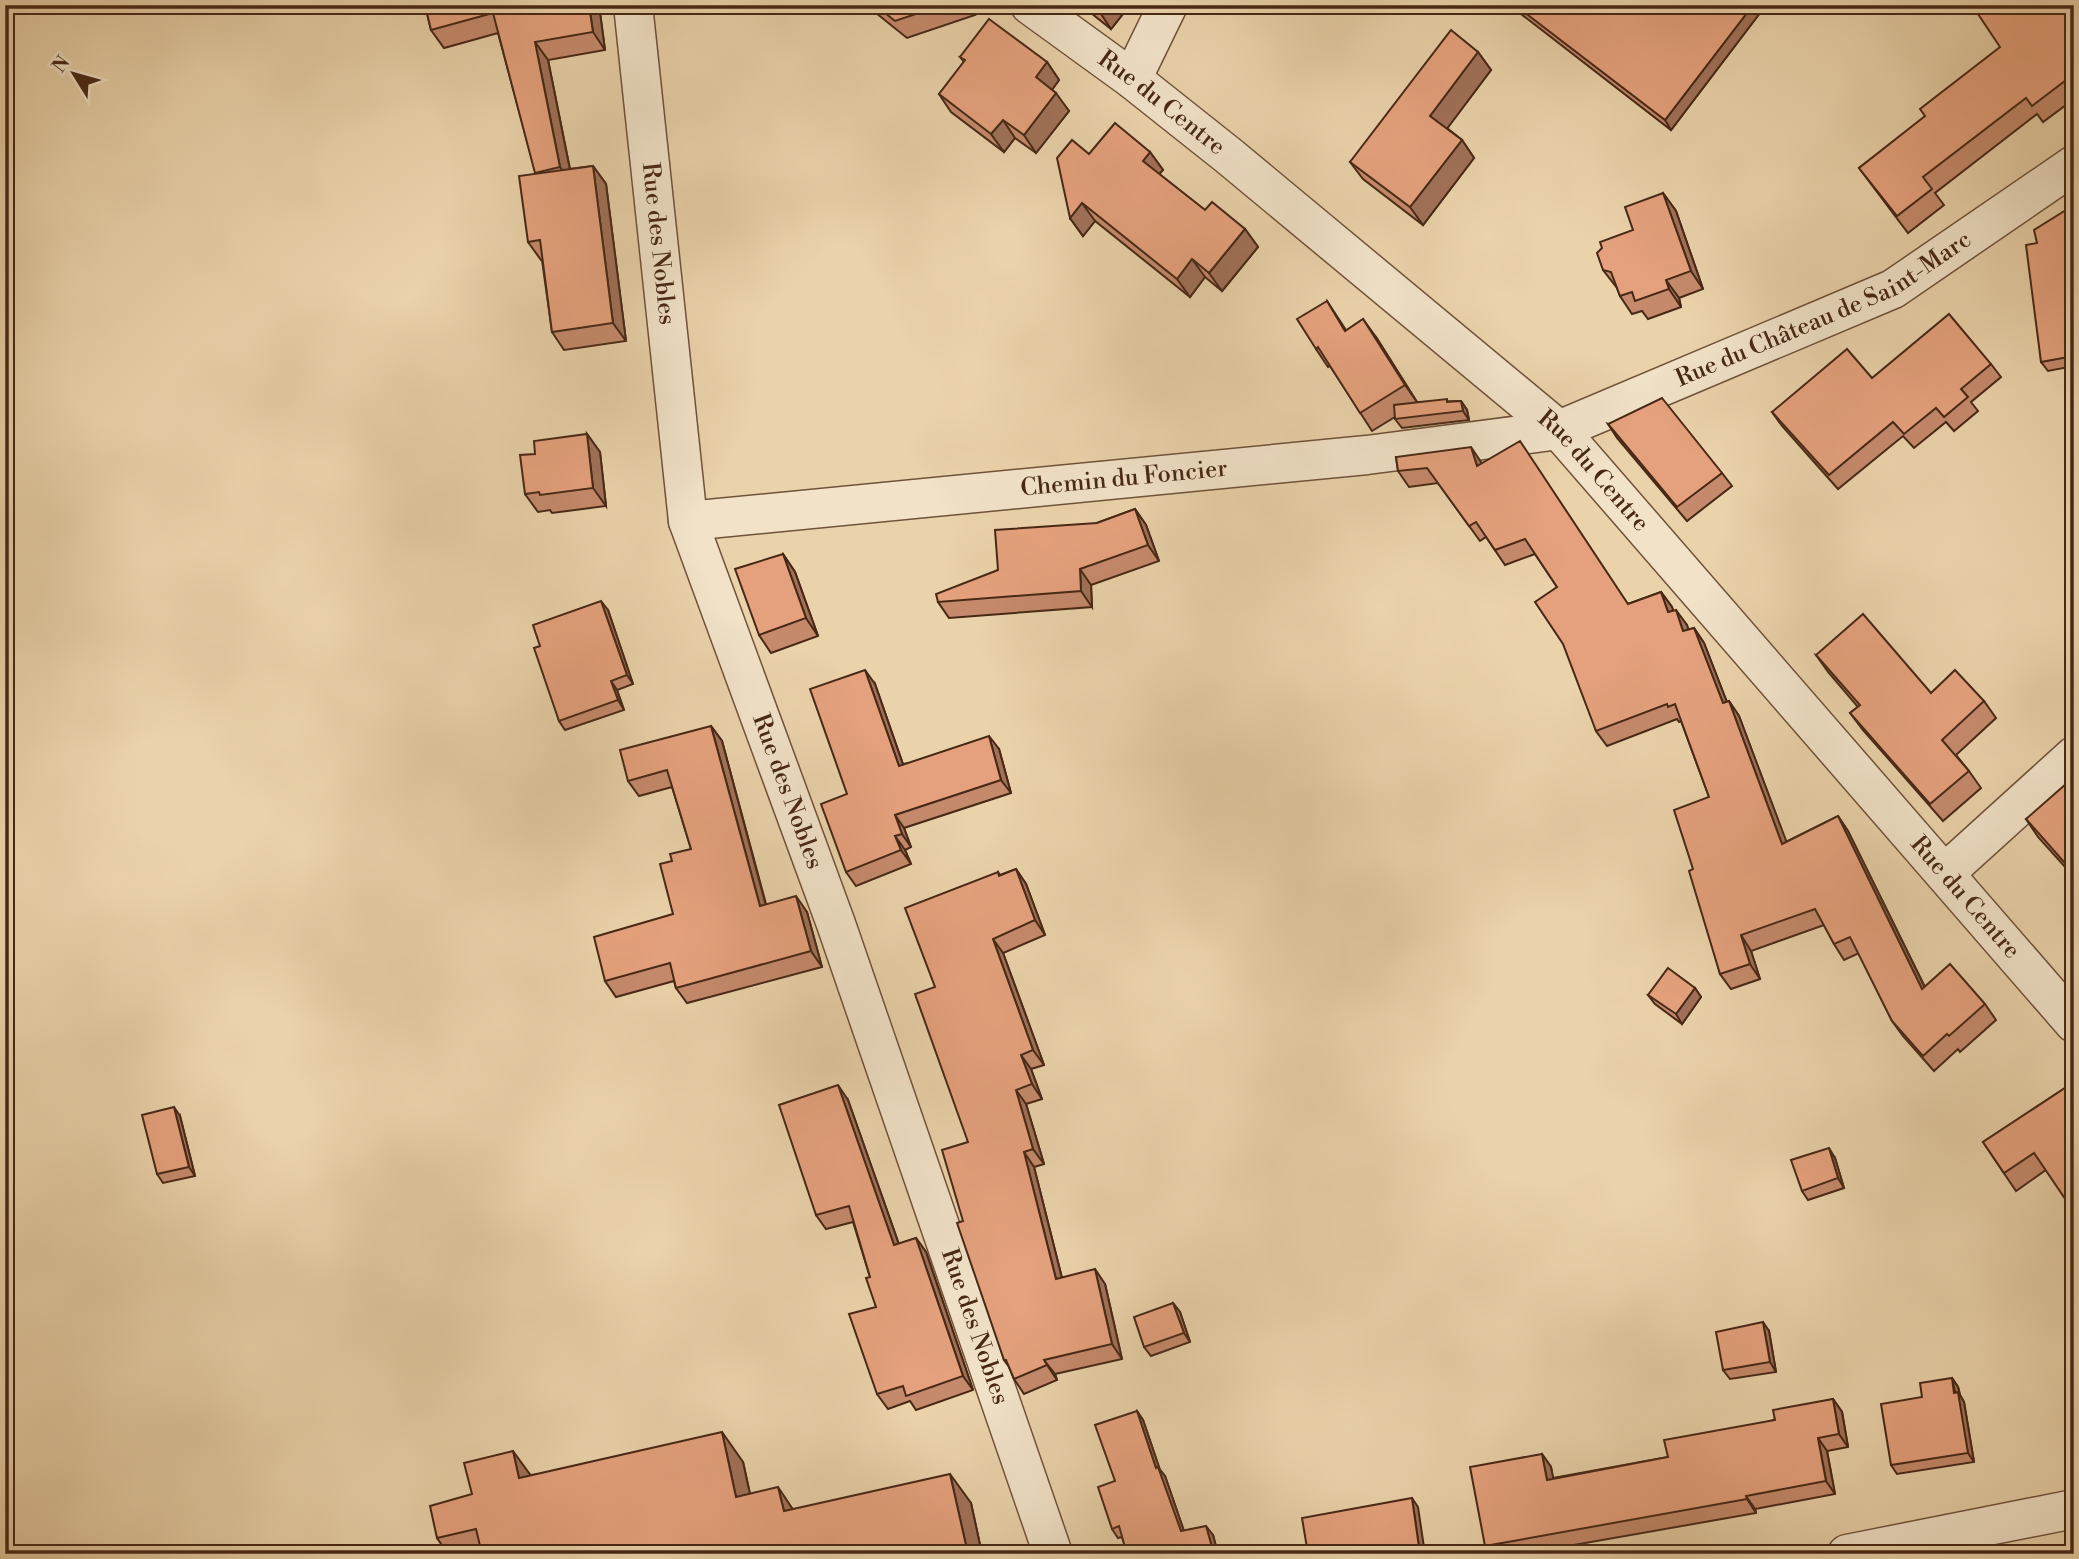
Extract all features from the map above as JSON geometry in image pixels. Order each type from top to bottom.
[{"type":"street","name":"Rue des Nobles","points":[[632,5],[688,521],[836,925],[1053,1554]]},
{"type":"street","name":"Rue du Centre","points":[[1030,5],[1132,79],[1229,156],[1559,430],[2074,1023]]},
{"type":"street","points":[[1132,79],[1168,5]]},
{"type":"street","name":"Rue du Château de Saint-Marc","points":[[1559,430],[1893,289],[2074,166]]},
{"type":"street","name":"Chemin du Foncier","points":[[688,521],[1367,455],[1559,430]]},
{"type":"street","points":[[1945,873],[2074,756]]},
{"type":"street","points":[[1847,1554],[1975,1540],[2074,1509]]},
{"type":"building","points":[[425,5],[589,5],[593,32],[535,42],[560,167],[535,173],[493,13],[431,30]]},
{"type":"building","points":[[875,5],[943,5],[895,21]]},
{"type":"building","points":[[1515,5],[1753,5],[1665,120]]},
{"type":"building","points":[[1972,5],[2074,5],[2074,74],[2032,106],[2026,98],[1923,177],[1932,189],[1897,216],[1859,168],[1925,116],[1920,109],[2000,47]]},
{"type":"building","points":[[989,19],[1047,62],[1036,77],[1056,93],[1024,135],[1003,120],[991,134],[939,94],[965,60],[960,57]]},
{"type":"building","points":[[1451,30],[1478,52],[1430,116],[1462,140],[1410,207],[1350,162]]},
{"type":"building","points":[[1115,123],[1150,152],[1143,161],[1205,210],[1212,202],[1245,229],[1209,273],[1192,259],[1177,279],[1082,203],[1070,218],[1057,158],[1072,140],[1089,154]]},
{"type":"building","points":[[593,166],[613,323],[552,332],[540,240],[528,242],[519,176]]},
{"type":"building","points":[[1663,193],[1691,271],[1666,280],[1669,289],[1635,301],[1632,292],[1620,296],[1611,272],[1603,270],[1597,253],[1602,248],[1600,242],[1633,230],[1625,207]]},
{"type":"building","points":[[2074,205],[2074,356],[2041,362],[2026,245],[2037,243],[2034,230]]},
{"type":"building","points":[[1327,301],[1345,331],[1363,319],[1405,385],[1360,413],[1297,319]]},
{"type":"building","points":[[1949,314],[1991,364],[1961,389],[1968,397],[1944,417],[1936,408],[1904,434],[1893,422],[1829,475],[1772,412],[1847,349],[1872,378]]},
{"type":"building","points":[[1662,398],[1722,473],[1677,507],[1608,424]]},
{"type":"building","points":[[1447,399],[1447,402],[1461,401],[1463,411],[1395,419],[1394,405]]},
{"type":"building","points":[[587,434],[593,488],[540,495],[539,492],[525,494],[520,455],[535,454],[534,441]]},
{"type":"building","points":[[1520,441],[1628,604],[1661,592],[1668,612],[1676,610],[1683,631],[1694,628],[1723,703],[1729,701],[1782,844],[1838,816],[1922,989],[1950,964],[1985,1004],[1923,1056],[1892,1021],[1850,937],[1834,944],[1815,909],[1741,935],[1750,964],[1720,974],[1689,871],[1693,869],[1674,810],[1709,797],[1675,704],[1668,707],[1667,704],[1596,731],[1563,644],[1535,602],[1557,587],[1525,539],[1495,550],[1476,522],[1469,526],[1427,468],[1398,471],[1396,457],[1471,447],[1477,466]]},
{"type":"building","points":[[1135,509],[1148,545],[1080,569],[1081,591],[938,602],[936,594],[998,570],[995,530],[1097,523]]},
{"type":"building","points":[[783,554],[806,618],[759,635],[735,569]]},
{"type":"building","points":[[601,601],[627,675],[611,681],[618,700],[559,721],[534,648],[540,646],[533,625]]},
{"type":"building","points":[[1863,614],[1931,693],[1955,670],[1984,701],[1942,740],[1969,771],[1930,804],[1850,713],[1860,705],[1816,655]]},
{"type":"building","points":[[865,670],[899,766],[989,736],[1001,780],[895,815],[902,834],[895,836],[901,850],[846,872],[821,804],[847,794],[810,689]]},
{"type":"building","points":[[711,726],[760,906],[796,896],[811,951],[676,988],[670,963],[605,981],[594,937],[673,914],[660,864],[672,861],[670,854],[691,849],[667,770],[628,781],[620,750]]},
{"type":"building","points":[[2066,784],[2074,793],[2074,854],[2064,862],[2026,819]]},
{"type":"building","points":[[1016,869],[1035,920],[993,939],[1033,1050],[1021,1055],[1032,1084],[1016,1090],[1033,1149],[1024,1152],[1056,1279],[1095,1269],[1112,1344],[1044,1360],[1047,1365],[1014,1379],[1004,1360],[957,1223],[963,1221],[942,1150],[968,1142],[915,994],[935,987],[905,908],[998,872],[999,876]]},
{"type":"building","points":[[1668,968],[1695,988],[1676,1014],[1648,995]]},
{"type":"building","points":[[2074,1082],[2074,1205],[2070,1206],[2034,1153],[2004,1173],[1983,1142]]},
{"type":"building","points":[[838,1085],[894,1245],[916,1238],[963,1376],[906,1396],[903,1386],[877,1394],[849,1314],[876,1307],[866,1278],[870,1277],[849,1206],[816,1215],[779,1105]]},
{"type":"building","points":[[174,1107],[189,1167],[157,1174],[142,1115]]},
{"type":"building","points":[[1829,1148],[1838,1178],[1802,1191],[1791,1160]]},
{"type":"building","points":[[1173,1303],[1184,1333],[1144,1347],[1134,1317]]},
{"type":"building","points":[[1763,1322],[1770,1362],[1723,1370],[1716,1332]]},
{"type":"building","points":[[1952,1378],[1954,1393],[1958,1392],[1968,1453],[1891,1465],[1881,1404],[1922,1397],[1920,1383]]},
{"type":"building","points":[[1833,1399],[1839,1434],[1818,1438],[1826,1481],[1746,1496],[1747,1499],[1485,1546],[1470,1467],[1542,1454],[1547,1480],[1668,1457],[1664,1440],[1775,1420],[1773,1410]]},
{"type":"building","points":[[1137,1411],[1181,1531],[1206,1526],[1214,1554],[1127,1554],[1119,1526],[1112,1529],[1098,1487],[1115,1481],[1095,1425]]},
{"type":"building","points":[[722,1432],[736,1497],[778,1487],[784,1511],[950,1474],[968,1554],[482,1554],[476,1529],[437,1538],[430,1506],[472,1494],[464,1463],[513,1451],[519,1478]]},
{"type":"building","points":[[1412,1498],[1420,1554],[1308,1554],[1302,1518]]}]
